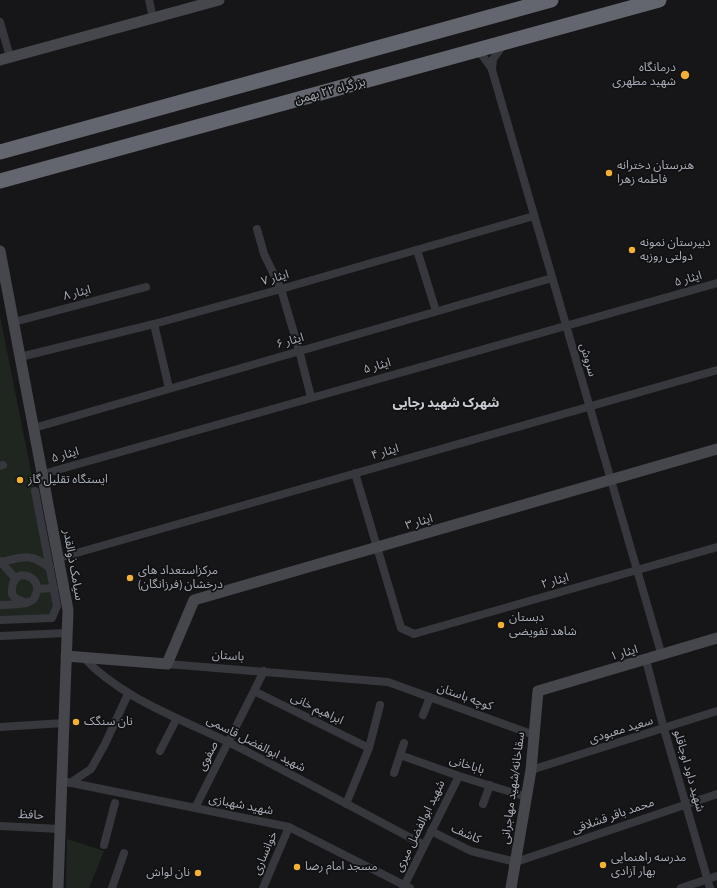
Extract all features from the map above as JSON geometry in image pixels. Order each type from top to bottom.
[{"type":"highway","points":[[0,152],[551,0]]},
{"type":"highway","name":"بزرگراه ۲۲ بهمن","points":[[0,182],[659,0]]},
{"type":"street","points":[[148,0],[153,18]]},
{"type":"street","points":[[0,22],[5,58],[219,0]]},
{"type":"street","points":[[492,70],[493,59],[497,52],[507,42]]},
{"type":"street","points":[[475,51],[482,55],[492,70]]},
{"type":"street","name":"سروش","points":[[492,70],[662,656]]},
{"type":"street","name":"ایثار ۷","points":[[20,357],[154,324],[534,216]]},
{"type":"street","points":[[257,229],[264,254],[281,289],[311,397]]},
{"type":"street","points":[[417,250],[436,311]]},
{"type":"street","name":"سیامک ذوالقدر","points":[[0,251],[68,610],[64,723],[66,782],[60,829],[58,888]]},
{"type":"street","name":"ایثار ۶","points":[[34,428],[299,350],[552,278]]},
{"type":"street","name":"ایثار ۵","points":[[43,474],[717,283]]},
{"type":"street","name":"ایثار ۸","points":[[14,322],[146,287]]},
{"type":"street","points":[[154,324],[169,388]]},
{"type":"street","name":"ایثار ۴","points":[[59,558],[717,370]]},
{"type":"street","name":"ایثار ۳","points":[[167,664],[194,600],[717,449]]},
{"type":"street","points":[[355,473],[377,547]]},
{"type":"street","points":[[0,620],[52,618],[57,606],[35,491]]},
{"type":"street","name":"ایثار ۲","points":[[377,547],[401,628],[414,634],[717,546]]},
{"type":"street","points":[[0,562],[27,557],[40,560],[50,568]]},
{"type":"street","points":[[0,562],[15,578]]},
{"type":"street","points":[[0,605],[26,603],[33,600],[37,592],[37,585],[31,577],[20,576],[15,578],[12,585],[12,594],[15,598],[26,603]]},
{"type":"street","points":[[37,589],[54,588]]},
{"type":"street","points":[[0,636],[67,632]]},
{"type":"street","name":"ایثار ۱","points":[[538,691],[662,656],[717,638]]},
{"type":"street","name":"باستان","points":[[66,656],[388,682]]},
{"type":"street","name":"شهید ابوالفضل قاسمی","points":[[83,657],[94,669],[128,694],[228,742],[424,846]]},
{"type":"street","name":"شهید داود اوجاقلو","points":[[646,660],[664,729],[710,888]]},
{"type":"street","name":"صفوی","points":[[195,808],[264,671]]},
{"type":"street","name":"کوچه باستان","points":[[388,682],[534,735]]},
{"type":"street","name":"ابراهیم خانی","points":[[254,691],[368,748]]},
{"type":"street","name":"سقاخانه/شهید مهاجرانی","points":[[511,888],[531,770],[538,691]]},
{"type":"street","points":[[66,782],[91,769],[105,744],[128,694]]},
{"type":"street","points":[[423,715],[430,697]]},
{"type":"street","points":[[346,804],[368,748],[380,705]]},
{"type":"street","name":"سعید معبودی","points":[[531,770],[717,711]]},
{"type":"street","points":[[160,751],[178,718]]},
{"type":"street","points":[[0,727],[64,723]]},
{"type":"street","points":[[394,773],[404,743]]},
{"type":"street","name":"باباخانی","points":[[400,755],[459,776],[527,796]]},
{"type":"street","name":"شهید ابوالفضل میری","points":[[406,887],[431,831],[459,776]]},
{"type":"street","name":"شهید شهبازی","points":[[66,782],[289,827],[406,887]]},
{"type":"street","points":[[483,804],[490,785]]},
{"type":"street","name":"محمد باقر قشلاقی","points":[[516,862],[717,794]]},
{"type":"street","points":[[104,845],[115,802]]},
{"type":"street","name":"حافظ","points":[[0,826],[60,829]]},
{"type":"street","name":"خوانساری","points":[[263,888],[289,827]]},
{"type":"street","name":"کاشف","points":[[431,831],[471,851],[516,862]]},
{"type":"street","points":[[112,888],[124,852]]},
{"type":"street","points":[[680,888],[717,876]]},
{"type":"shaded area","points":[[0,316],[59,612],[54,621],[0,623]]},
{"type":"shaded area","points":[[67,839],[104,851],[89,888],[66,888]]},
{"type":"place","name":"درمانگاه شهید مطهری","points":[[685,75]]},
{"type":"place","name":"هنرستان دخترانه فاطمه زهرا","points":[[609,173]]},
{"type":"place","name":"دبیرستان نمونه دولتی روزبه","points":[[632,250]]},
{"type":"place","name":"ایستگاه تقلیل گاز","points":[[20,480]]},
{"type":"place","name":"مرکزاستعداد های درخشان (فرزانگان)","points":[[130,578]]},
{"type":"place","name":"دبستان شاهد تفویضی","points":[[501,625]]},
{"type":"place","name":"نان سنگک","points":[[76,722]]},
{"type":"place","name":"مدرسه راهنمایی بهار آزادی","points":[[603,865]]},
{"type":"place","name":"مسجد امام رضا","points":[[297,867]]},
{"type":"place","name":"نان لواش","points":[[198,873]]},
{"type":"district","name":"شهرک شهید رجایی","points":[[446,403]]}]
